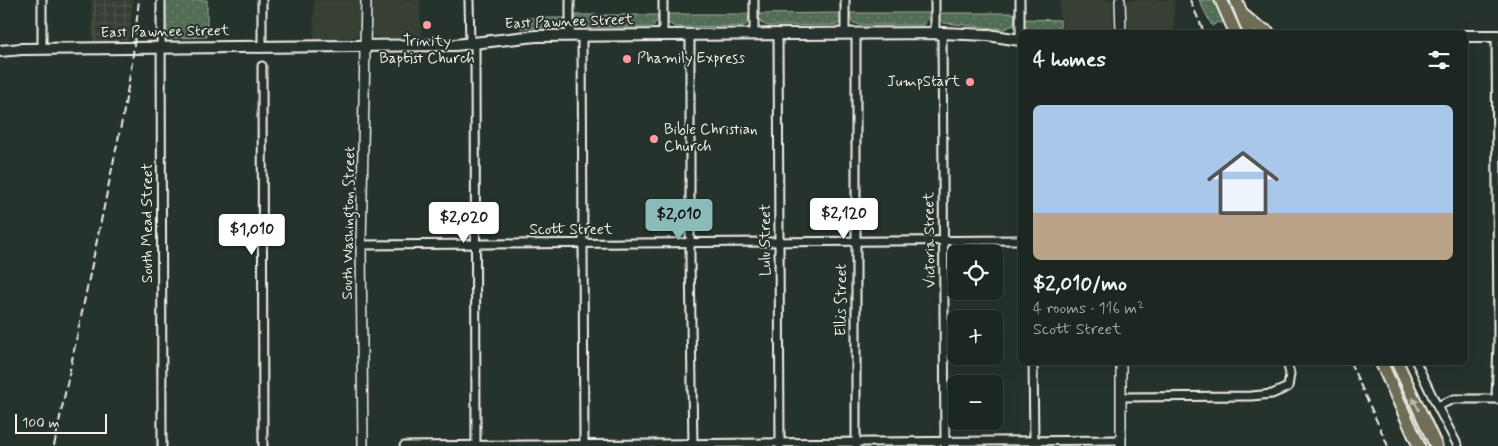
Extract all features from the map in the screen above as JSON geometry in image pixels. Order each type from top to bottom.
[{"type":"main road","points":[[1221,0],[1234,30]]},
{"type":"main road","points":[[1236,0],[1249,30]]},
{"type":"main road","points":[[1241,12],[1256,26],[1264,30]]},
{"type":"main road","name":"East Pawnee Street","points":[[0,51],[42,48],[366,46],[472,43],[510,38],[570,36],[938,33],[1018,40]]},
{"type":"main road","points":[[1468,36],[1497,36]]},
{"type":"main road","points":[[1382,365],[1419,446]]},
{"type":"main road","points":[[1399,365],[1436,446]]},
{"type":"street","points":[[42,0],[42,48]]},
{"type":"street","name":"South Mead Street","points":[[161,0],[162,446]]},
{"type":"street","points":[[262,0],[262,46]]},
{"type":"street","name":"South Washington Street","points":[[363,446],[361,245],[366,0]]},
{"type":"street","points":[[470,0],[475,245],[476,446]]},
{"type":"street","points":[[570,0],[570,36]]},
{"type":"street","points":[[663,0],[663,35]]},
{"type":"street","points":[[754,0],[754,34]]},
{"type":"street","points":[[845,0],[845,34]]},
{"type":"street","name":"Victoria Street","points":[[934,0],[938,33],[945,444]]},
{"type":"street","points":[[1020,0],[1020,30]]},
{"type":"street","points":[[1120,0],[1121,30]]},
{"type":"street","name":"Lulu Street","points":[[778,34],[780,444]]},
{"type":"street","name":"Ellis Street","points":[[856,34],[856,444]]},
{"type":"street","points":[[690,35],[690,243],[693,445]]},
{"type":"street","points":[[582,36],[584,445]]},
{"type":"street","points":[[1436,406],[1454,399],[1497,399],[1497,36]]},
{"type":"street","points":[[262,66],[263,446]]},
{"type":"street","name":"Scott Street","points":[[361,245],[1018,240]]},
{"type":"street","points":[[1033,365],[1034,441]]},
{"type":"street","points":[[404,446],[945,444],[1034,441],[1121,443],[1121,365]]},
{"type":"street","points":[[1121,397],[1251,396],[1272,394],[1288,387],[1290,374],[1288,365]]},
{"type":"street","points":[[1417,365],[1436,406],[1458,446]]},
{"type":"shaded area","points":[[92,0],[133,0],[129,41],[93,43]]},
{"type":"shaded area","points":[[314,0],[360,0],[358,35],[351,38],[314,40]]},
{"type":"shaded area","points":[[371,0],[420,0],[421,38],[380,38],[373,36],[370,28]]},
{"type":"shaded area","points":[[1060,0],[1113,0],[1113,25],[1108,30],[1060,30]]},
{"type":"shaded area","points":[[1125,0],[1174,0],[1174,30],[1131,30],[1127,24]]},
{"type":"green space","points":[[165,0],[207,0],[207,37],[166,38]]},
{"type":"green space","points":[[1199,0],[1217,0],[1224,18],[1221,24],[1218,22],[1212,26]]},
{"type":"green space","points":[[842,13],[840,23],[836,25],[768,26],[761,23],[758,14]]},
{"type":"green space","points":[[850,13],[930,13],[929,19],[923,25],[859,25],[852,22]]},
{"type":"green space","points":[[938,13],[1015,13],[1014,25],[1004,29],[944,23],[939,19]]},
{"type":"green space","points":[[666,14],[750,14],[747,24],[743,26],[675,27],[668,23]]},
{"type":"green space","points":[[575,15],[658,15],[657,21],[652,27],[583,27],[577,25]]},
{"type":"green space","points":[[521,18],[566,18],[559,27],[521,28]]},
{"type":"green space","points":[[1023,19],[1060,20],[1060,30],[1028,30],[1025,28]]},
{"type":"railway","points":[[54,446],[123,116],[132,63],[139,0]]},
{"type":"railway","points":[[1190,0],[1203,30]]},
{"type":"railway","points":[[1351,365],[1388,446]]},
{"type":"place","name":"Trinity Baptist Church","points":[[427,25]]},
{"type":"place","name":"Phamily Express","points":[[627,59]]},
{"type":"place","name":"JumpStart","points":[[970,82]]},
{"type":"place","name":"Bible Christian Church","points":[[654,139]]}]
